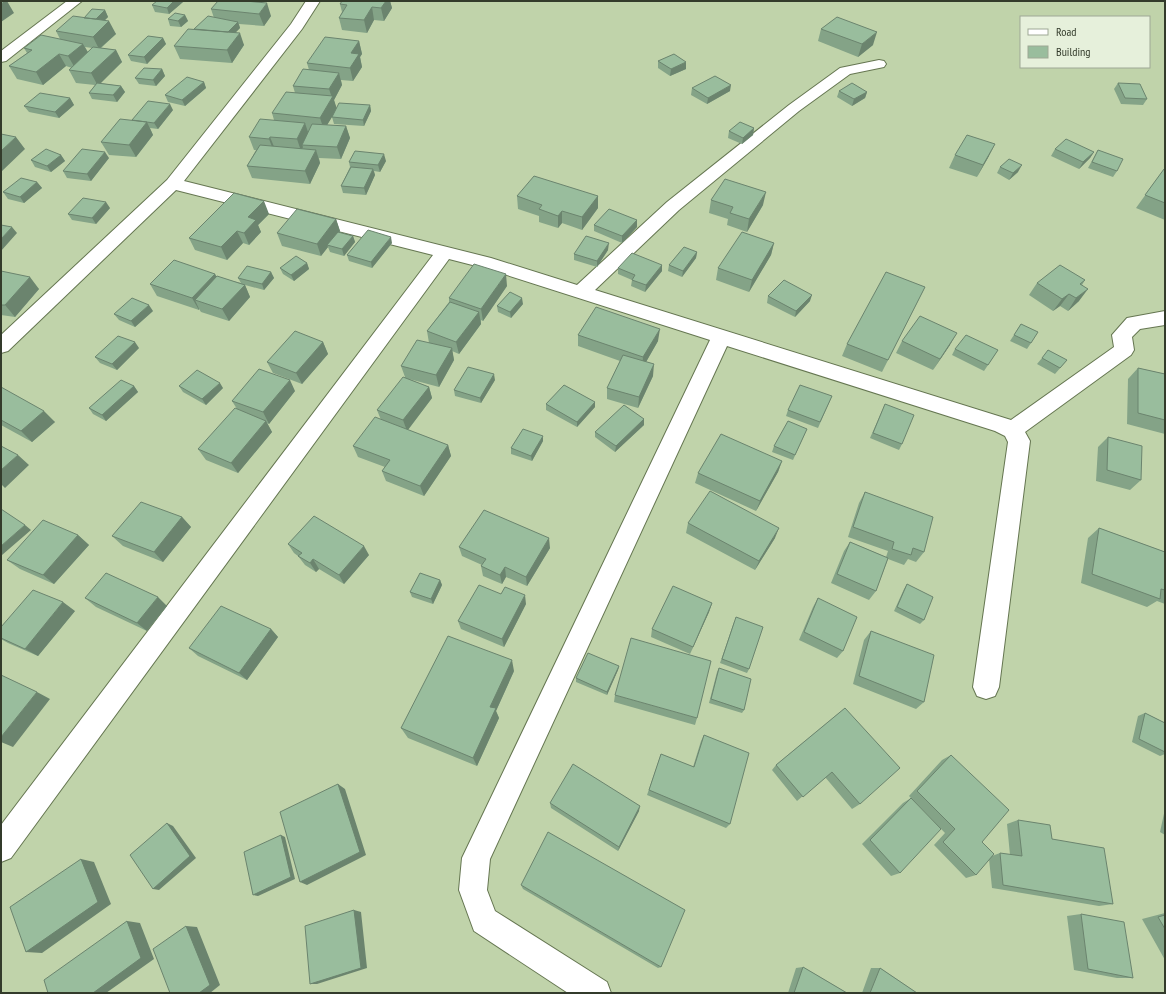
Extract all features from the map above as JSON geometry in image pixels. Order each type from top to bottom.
[{"type":"street","points":[[1,58],[75,1]]},
{"type":"street","points":[[1,346],[173,184],[297,26],[313,1]]},
{"type":"street","points":[[582,291],[673,206],[794,108],[845,71],[879,64]]},
{"type":"street","points":[[173,184],[491,264],[582,291],[1002,424],[1012,430],[1018,441],[986,687]]},
{"type":"street","points":[[1,848],[445,252]]},
{"type":"street","points":[[1012,430],[1124,350],[1122,335],[1134,323],[1165,318]]},
{"type":"street","points":[[596,993],[484,922],[473,890],[476,858],[722,336]]},
{"type":"building","points":[[157,1],[174,1],[167,8],[152,5]]},
{"type":"building","points":[[218,1],[267,3],[259,14],[211,9]]},
{"type":"building","points":[[342,1],[386,1],[381,8],[372,7],[364,20],[339,18],[347,5],[340,4]]},
{"type":"building","points":[[92,9],[105,10],[96,19],[84,18]]},
{"type":"building","points":[[175,13],[185,15],[178,21],[168,19]]},
{"type":"building","points":[[73,16],[109,21],[93,37],[56,31]]},
{"type":"building","points":[[208,16],[238,22],[228,32],[194,29]]},
{"type":"building","points":[[837,17],[877,32],[862,44],[821,29]]},
{"type":"building","points":[[188,29],[240,33],[227,50],[174,46]]},
{"type":"building","points":[[41,35],[83,44],[68,56],[59,54],[36,72],[9,66],[32,50],[24,48]]},
{"type":"building","points":[[148,36],[163,38],[144,57],[128,55]]},
{"type":"building","points":[[325,37],[359,41],[351,53],[359,54],[350,68],[307,63]]},
{"type":"building","points":[[93,47],[116,50],[91,73],[69,70]]},
{"type":"building","points":[[674,54],[686,62],[671,69],[658,61]]},
{"type":"building","points":[[144,68],[162,69],[153,80],[135,78]]},
{"type":"building","points":[[303,69],[339,73],[329,89],[293,86]]},
{"type":"building","points":[[715,76],[731,85],[708,98],[692,88]]},
{"type":"building","points":[[187,77],[204,82],[182,100],[165,95]]},
{"type":"building","points":[[97,83],[121,86],[113,95],[89,93]]},
{"type":"building","points":[[852,83],[867,92],[854,99],[839,91]]},
{"type":"building","points":[[1118,83],[1140,84],[1147,99],[1125,98]]},
{"type":"building","points":[[286,92],[333,96],[320,118],[272,113]]},
{"type":"building","points":[[40,93],[70,98],[55,112],[24,106]]},
{"type":"building","points":[[148,101],[170,104],[154,123],[132,120]]},
{"type":"building","points":[[339,103],[370,105],[363,120],[332,117]]},
{"type":"building","points":[[120,119],[147,122],[129,145],[101,142]]},
{"type":"building","points":[[260,119],[305,123],[297,139],[249,137]]},
{"type":"building","points":[[740,122],[754,128],[743,138],[729,131]]},
{"type":"building","points":[[312,124],[346,126],[337,147],[302,145]]},
{"type":"building","points":[[1,134],[16,137],[1,151]]},
{"type":"building","points":[[967,135],[995,144],[983,165],[955,155]]},
{"type":"building","points":[[1066,139],[1094,152],[1083,162],[1055,149]]},
{"type":"building","points":[[260,145],[316,150],[305,171],[247,166]]},
{"type":"building","points":[[46,149],[61,155],[47,166],[31,160]]},
{"type":"building","points":[[82,149],[105,152],[87,174],[63,171]]},
{"type":"building","points":[[1098,150],[1123,159],[1117,171],[1092,162]]},
{"type":"building","points":[[355,151],[384,154],[378,165],[349,162]]},
{"type":"building","points":[[1009,159],[1022,165],[1013,173],[1000,167]]},
{"type":"building","points":[[351,167],[373,169],[364,188],[341,186]]},
{"type":"building","points":[[1165,169],[1165,203],[1145,195]]},
{"type":"building","points":[[534,176],[598,196],[582,217],[562,211],[558,216],[539,209],[542,205],[517,196]]},
{"type":"building","points":[[21,178],[37,182],[20,197],[3,192]]},
{"type":"building","points":[[725,179],[766,192],[749,219],[730,213],[733,207],[711,200]]},
{"type":"building","points":[[234,193],[264,201],[248,217],[256,220],[244,233],[237,231],[221,247],[189,238]]},
{"type":"building","points":[[83,198],[106,202],[92,218],[68,214]]},
{"type":"building","points":[[297,209],[336,219],[317,244],[277,233]]},
{"type":"building","points":[[609,209],[637,220],[622,236],[594,225]]},
{"type":"building","points":[[1,225],[12,227],[1,239]]},
{"type":"building","points":[[368,230],[391,237],[371,262],[347,255]]},
{"type":"building","points":[[338,232],[353,236],[342,249],[327,245]]},
{"type":"building","points":[[742,232],[774,243],[752,280],[718,268]]},
{"type":"building","points":[[586,236],[609,243],[597,261],[574,254]]},
{"type":"building","points":[[684,247],[697,252],[683,271],[669,265]]},
{"type":"building","points":[[632,253],[662,265],[646,285],[632,280],[635,275],[618,268]]},
{"type":"building","points":[[296,256],[307,263],[291,275],[280,268]]},
{"type":"building","points":[[174,260],[215,274],[192,298],[150,284]]},
{"type":"building","points":[[474,264],[506,274],[481,309],[449,298]]},
{"type":"building","points":[[1060,265],[1085,280],[1080,284],[1088,289],[1076,298],[1069,294],[1062,299],[1037,283]]},
{"type":"building","points":[[247,266],[271,272],[262,284],[238,278]]},
{"type":"building","points":[[1,271],[30,277],[5,305],[1,305]]},
{"type":"building","points":[[886,272],[925,287],[888,360],[847,344]]},
{"type":"building","points":[[217,276],[245,285],[222,309],[195,300]]},
{"type":"building","points":[[784,280],[812,295],[796,311],[768,296]]},
{"type":"building","points":[[510,292],[522,298],[510,312],[497,306]]},
{"type":"building","points":[[132,298],[149,305],[131,321],[114,314]]},
{"type":"building","points":[[450,302],[479,312],[456,342],[427,331]]},
{"type":"building","points":[[596,307],[660,329],[643,357],[578,335]]},
{"type":"building","points":[[920,316],[957,333],[940,359],[902,341]]},
{"type":"building","points":[[1021,324],[1038,332],[1031,343],[1014,335]]},
{"type":"building","points":[[295,331],[323,342],[296,373],[267,362]]},
{"type":"building","points":[[966,335],[998,350],[988,365],[955,349]]},
{"type":"building","points":[[118,336],[135,342],[112,364],[95,357]]},
{"type":"building","points":[[417,340],[452,348],[436,375],[401,366]]},
{"type":"building","points":[[1048,350],[1067,360],[1060,368],[1042,358]]},
{"type":"building","points":[[623,355],[654,364],[639,397],[607,388]]},
{"type":"building","points":[[468,367],[494,374],[480,398],[454,390]]},
{"type":"building","points":[[1138,368],[1165,374],[1165,420],[1138,413]]},
{"type":"building","points":[[259,369],[290,380],[263,412],[232,401]]},
{"type":"building","points":[[197,370],[220,383],[202,399],[179,386]]},
{"type":"building","points":[[403,377],[429,387],[403,420],[377,410]]},
{"type":"building","points":[[121,380],[134,386],[102,415],[89,408]]},
{"type":"building","points":[[564,385],[595,402],[577,422],[546,404]]},
{"type":"building","points":[[800,385],[832,396],[820,422],[788,410]]},
{"type":"building","points":[[1,387],[44,411],[21,431],[1,420]]},
{"type":"building","points":[[885,404],[914,415],[902,444],[873,433]]},
{"type":"building","points":[[624,405],[644,419],[616,446],[595,432]]},
{"type":"building","points":[[235,408],[266,421],[231,463],[198,449]]},
{"type":"building","points":[[375,417],[448,445],[420,486],[382,471],[390,460],[353,446]]},
{"type":"building","points":[[788,421],[807,429],[795,455],[774,446]]},
{"type":"building","points":[[523,429],[543,436],[531,456],[511,448]]},
{"type":"building","points":[[721,434],[782,461],[760,501],[698,473]]},
{"type":"building","points":[[1108,437],[1142,446],[1141,480],[1107,470]]},
{"type":"building","points":[[1,446],[18,455],[1,470]]},
{"type":"building","points":[[710,491],[779,528],[759,561],[688,523]]},
{"type":"building","points":[[865,492],[933,517],[924,552],[913,548],[911,555],[892,549],[894,542],[853,527]]},
{"type":"building","points":[[141,502],[182,517],[154,552],[112,536]]},
{"type":"building","points":[[1,509],[25,525],[1,546]]},
{"type":"building","points":[[484,510],[549,538],[526,577],[505,567],[500,575],[481,566],[486,559],[459,547]]},
{"type":"building","points":[[314,516],[364,546],[339,575],[313,559],[310,563],[298,556],[302,553],[288,544]]},
{"type":"building","points":[[43,520],[78,535],[43,575],[7,560]]},
{"type":"building","points":[[1099,528],[1165,552],[1165,590],[1161,589],[1160,599],[1092,574]]},
{"type":"building","points":[[850,542],[888,558],[876,591],[837,574]]},
{"type":"building","points":[[106,573],[158,597],[137,623],[85,598]]},
{"type":"building","points":[[420,573],[440,580],[431,599],[410,592]]},
{"type":"building","points":[[907,584],[933,597],[924,620],[897,607]]},
{"type":"building","points":[[479,585],[501,594],[505,587],[525,595],[502,639],[458,621]]},
{"type":"building","points":[[673,586],[712,603],[693,647],[652,629]]},
{"type":"building","points":[[33,590],[63,602],[25,649],[1,638],[1,627]]},
{"type":"building","points":[[818,598],[857,617],[843,651],[804,632]]},
{"type":"building","points":[[221,606],[271,629],[239,673],[189,648]]},
{"type":"building","points":[[736,617],[763,627],[749,669],[722,659]]},
{"type":"building","points":[[871,631],[934,655],[924,702],[859,676]]},
{"type":"building","points":[[448,636],[512,660],[490,707],[496,708],[473,758],[401,728]]},
{"type":"building","points":[[631,638],[711,661],[697,718],[615,695]]},
{"type":"building","points":[[588,653],[619,666],[607,692],[576,678]]},
{"type":"building","points":[[719,668],[751,679],[744,710],[711,699]]},
{"type":"building","points":[[1,675],[37,692],[1,737]]},
{"type":"building","points":[[845,708],[900,768],[860,804],[832,772],[803,797],[776,765]]},
{"type":"building","points":[[1145,713],[1165,723],[1165,752],[1139,739]]},
{"type":"building","points":[[704,735],[749,753],[730,824],[649,790],[661,754],[694,767]]},
{"type":"building","points":[[951,755],[1009,810],[982,842],[994,854],[976,875],[943,842],[955,829],[917,791]]},
{"type":"building","points":[[573,764],[640,806],[619,847],[550,803]]},
{"type":"building","points":[[338,784],[360,852],[300,882],[280,812]]},
{"type":"building","points":[[911,798],[941,829],[900,873],[870,840]]},
{"type":"building","points":[[1018,820],[1050,825],[1052,839],[1104,848],[1113,904],[1003,885],[1000,853],[1022,856]]},
{"type":"building","points":[[167,823],[190,856],[153,889],[130,855]]},
{"type":"building","points":[[548,832],[685,910],[661,967],[521,885]]},
{"type":"building","points":[[281,835],[291,877],[253,895],[244,852]]},
{"type":"building","points":[[81,859],[98,902],[26,952],[10,907]]},
{"type":"building","points":[[354,910],[361,968],[310,984],[305,926]]},
{"type":"building","points":[[1081,914],[1124,922],[1133,978],[1088,969]]},
{"type":"building","points":[[1165,915],[1165,929],[1158,917]]},
{"type":"building","points":[[127,921],[141,958],[93,993],[48,993],[44,980]]},
{"type":"building","points":[[186,926],[210,985],[199,993],[170,993],[153,949]]},
{"type":"building","points":[[803,967],[847,993],[794,993]]},
{"type":"building","points":[[880,968],[917,993],[870,993]]}]
